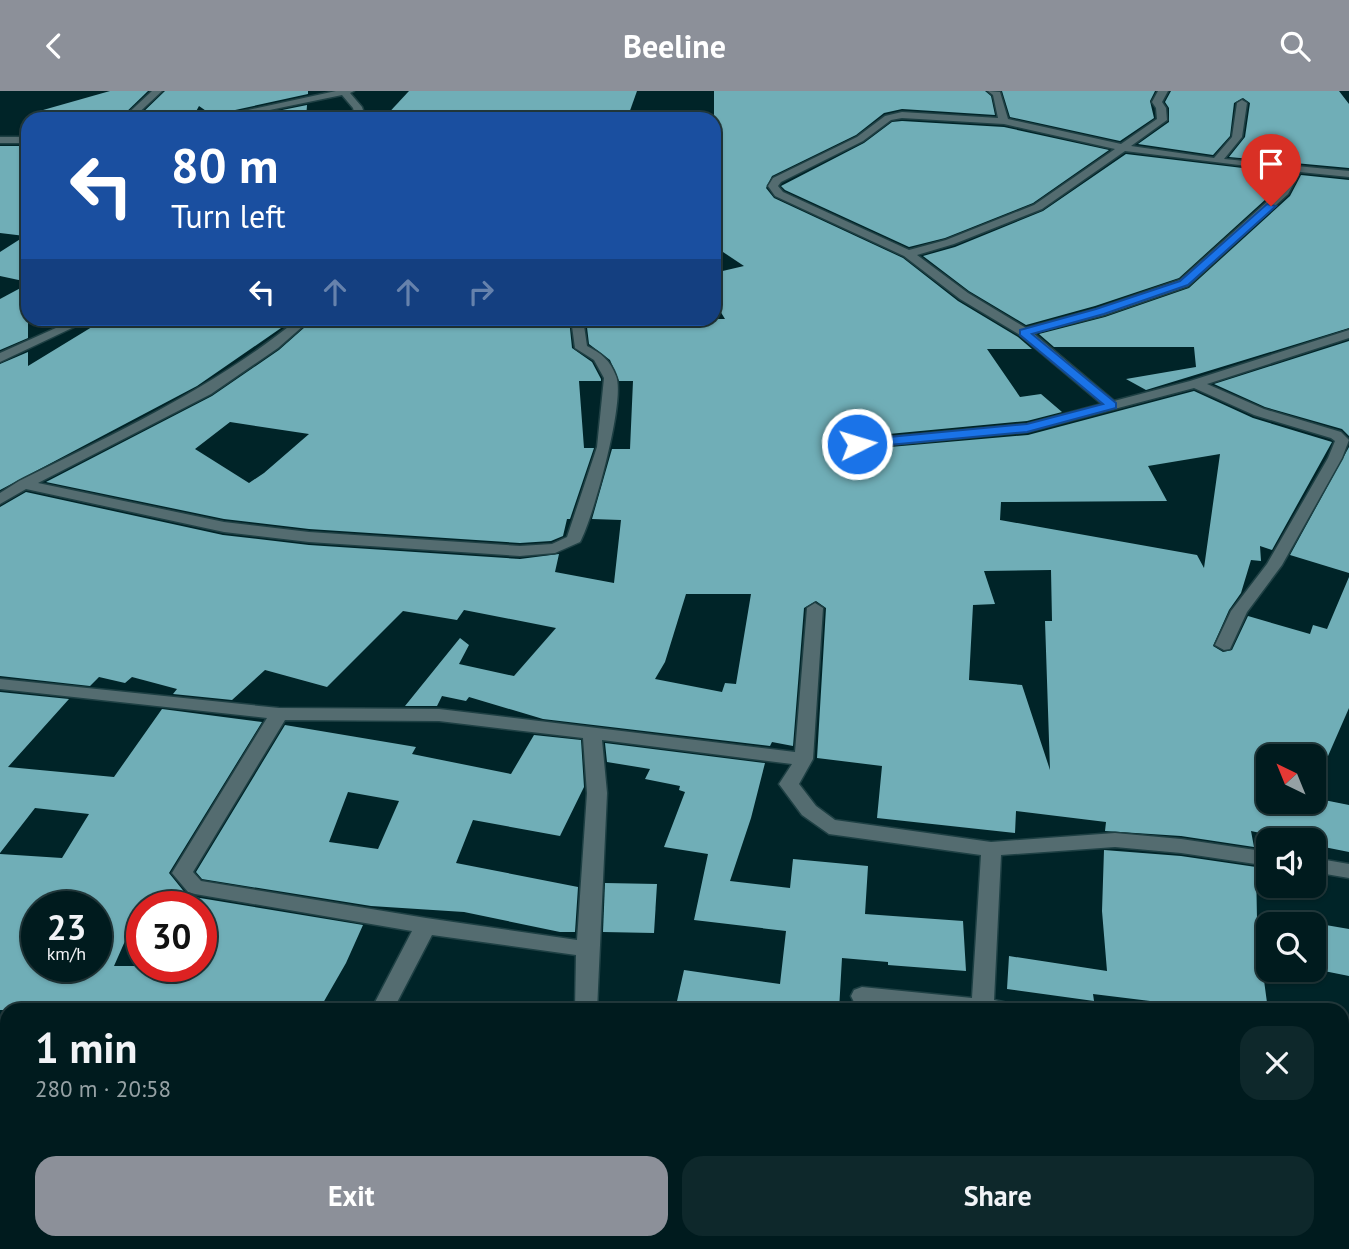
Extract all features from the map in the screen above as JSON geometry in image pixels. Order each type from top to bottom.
[{"type":"street","points":[[134,112],[157,91]]},
{"type":"street","points":[[993,91],[997,94],[1004,121]]},
{"type":"street","points":[[908,254],[1038,207],[1162,120],[1161,108],[1157,102],[1163,91]]},
{"type":"street","points":[[246,112],[345,92],[359,112]]},
{"type":"street","points":[[1217,161],[1237,137],[1242,103]]},
{"type":"street","points":[[1112,406],[1024,332],[964,296],[908,254],[779,194],[773,186],[777,180],[860,139],[894,116],[1004,121],[1125,148],[1217,161],[1349,174]]},
{"type":"street","points":[[0,140],[21,140]]},
{"type":"street","points":[[1024,332],[1100,312],[1184,283],[1284,192],[1294,176],[1295,168]]},
{"type":"street","points":[[0,358],[70,326]]},
{"type":"street","points":[[0,499],[24,484],[197,398],[225,381],[296,326]]},
{"type":"street","points":[[24,484],[224,527],[309,537],[520,551],[553,550],[566,546],[574,539],[604,447],[606,433],[611,378],[599,357],[581,348],[577,326]]},
{"type":"street","points":[[857,444],[1027,428],[1195,384],[1349,334]]},
{"type":"street","points":[[1195,384],[1259,412],[1336,435],[1342,440],[1339,452],[1274,565],[1235,617],[1224,645]]},
{"type":"street","points":[[816,608],[804,759],[789,784],[816,820],[836,829],[991,849],[1115,840],[1181,845],[1256,857]]},
{"type":"street","points":[[0,684],[279,713],[439,716],[804,759]]},
{"type":"street","points":[[279,713],[182,873],[195,887],[426,926],[587,949]]},
{"type":"street","points":[[586,1003],[597,793],[592,734]]},
{"type":"street","points":[[991,849],[994,1003]]},
{"type":"street","points":[[1326,867],[1349,871]]},
{"type":"street","points":[[387,1003],[426,926]]},
{"type":"street","points":[[862,996],[939,1003]]},
{"type":"building","points":[[110,91],[148,91],[126,112],[36,112]]},
{"type":"building","points":[[165,91],[308,91],[308,94],[226,112],[208,112],[199,106],[196,112],[143,112]]},
{"type":"building","points":[[409,91],[637,91],[630,112],[390,112]]},
{"type":"building","points":[[714,91],[985,91],[991,96],[995,115],[902,109],[884,113],[856,135],[772,176],[766,188],[774,198],[903,258],[958,301],[1018,337],[1032,349],[987,349],[1020,397],[1041,394],[1062,412],[1027,421],[857,437],[848,443],[856,450],[1028,435],[1194,391],[1253,418],[1332,442],[1272,550],[1260,546],[1261,561],[1251,560],[1241,593],[1229,610],[1213,646],[1223,652],[1232,650],[1248,616],[1310,634],[1313,625],[1327,629],[1349,577],[1349,708],[1328,756],[1326,744],[1256,744],[1256,814],[1326,814],[1326,800],[1349,805],[1349,852],[1326,847],[1326,828],[1256,828],[1256,832],[1251,831],[1254,847],[1181,836],[1105,831],[1106,822],[1016,811],[1015,833],[877,818],[882,766],[817,758],[826,608],[816,601],[804,608],[793,746],[772,742],[770,746],[543,719],[469,697],[466,701],[442,696],[437,706],[405,706],[460,638],[469,645],[459,664],[514,676],[556,628],[464,610],[457,620],[403,611],[327,687],[265,670],[232,700],[173,694],[177,689],[132,677],[125,683],[99,677],[90,686],[0,676],[0,507],[26,492],[223,535],[309,545],[520,559],[559,554],[555,572],[614,583],[621,520],[592,519],[612,449],[630,449],[633,381],[619,381],[610,360],[589,344],[587,326],[721,326],[721,319],[725,319],[721,312],[721,271],[744,266],[721,251],[721,112],[714,112]],"holes":[[[1220,454],[1204,568],[1197,555],[1000,520],[1001,502],[1167,501],[1148,466]],[[1051,570],[1052,621],[1045,621],[1050,770],[1022,685],[969,680],[973,605],[995,604],[984,571]],[[686,594],[751,594],[736,684],[725,683],[722,692],[655,679],[665,662]]]},
{"type":"building","points":[[1002,91],[1155,91],[1150,101],[1154,118],[1120,141],[1010,117]]},
{"type":"building","points":[[1171,91],[1339,91],[1349,104],[1349,168],[1229,157],[1245,137],[1250,103],[1243,98],[1234,103],[1230,136],[1213,155],[1138,144],[1169,122],[1169,108],[1165,102]]},
{"type":"building","points":[[307,105],[306,112],[273,112]]},
{"type":"building","points":[[892,122],[1004,127],[1109,150],[1033,203],[945,238],[909,247],[781,186],[864,143]]},
{"type":"building","points":[[0,146],[21,146],[21,236],[0,233]]},
{"type":"building","points":[[1126,154],[1285,173],[1278,188],[1179,278],[1026,325],[969,291],[923,256],[955,247],[1043,211]]},
{"type":"building","points":[[1301,175],[1349,180],[1349,328],[1146,390],[1126,379],[1196,367],[1194,347],[1054,347],[1039,334],[1105,317],[1189,288],[1290,196]]},
{"type":"building","points":[[21,239],[21,280],[0,276],[0,252]]},
{"type":"building","points":[[21,288],[21,326],[28,326],[28,338],[0,350],[0,299]]},
{"type":"building","points":[[94,326],[284,326],[197,386],[0,490],[0,364],[28,352],[28,366]]},
{"type":"building","points":[[306,326],[570,326],[572,348],[592,362],[601,379],[579,381],[584,448],[594,448],[563,536],[551,541],[520,543],[309,529],[224,519],[46,482],[212,396],[279,350]],"holes":[[[230,422],[309,434],[249,483],[195,449]]]},
{"type":"building","points":[[1349,341],[1349,436],[1342,429],[1265,407],[1214,384]]},
{"type":"building","points":[[1349,447],[1349,573],[1290,555]]},
{"type":"building","points":[[0,692],[69,699],[8,767],[114,777],[162,709],[262,722],[169,873],[184,891],[126,891],[126,939],[114,966],[126,966],[126,982],[217,982],[217,901],[363,925],[346,963],[323,1003],[0,1003],[0,854],[62,858],[89,814],[35,808],[0,853]]},
{"type":"building","points":[[285,725],[416,747],[412,754],[511,774],[534,735],[581,740],[584,787],[560,836],[473,820],[456,863],[578,887],[575,932],[560,932],[464,912],[371,906],[202,879],[196,872]],"holes":[[[348,792],[399,801],[378,849],[329,842]]]},
{"type":"building","points":[[605,743],[765,763],[751,818],[730,881],[790,888],[793,859],[868,866],[865,914],[963,921],[966,971],[888,965],[888,962],[842,958],[839,1003],[677,1003],[684,970],[780,984],[786,931],[694,920],[708,854],[664,847],[685,792],[679,790],[680,786],[645,779],[650,769],[607,762]]},
{"type":"building","points":[[1104,850],[1181,856],[1256,867],[1256,982],[1264,982],[1267,1003],[1166,1003],[1093,994],[1094,1001],[1007,989],[1009,956],[1107,971],[1102,911]]},
{"type":"building","points":[[605,883],[657,884],[654,933],[603,932]]},
{"type":"building","points":[[1326,925],[1349,929],[1349,976],[1326,971]]},
{"type":"route","points":[[857,444],[1027,428],[1112,406],[1024,332],[1100,312],[1184,283],[1271,206]]}]
